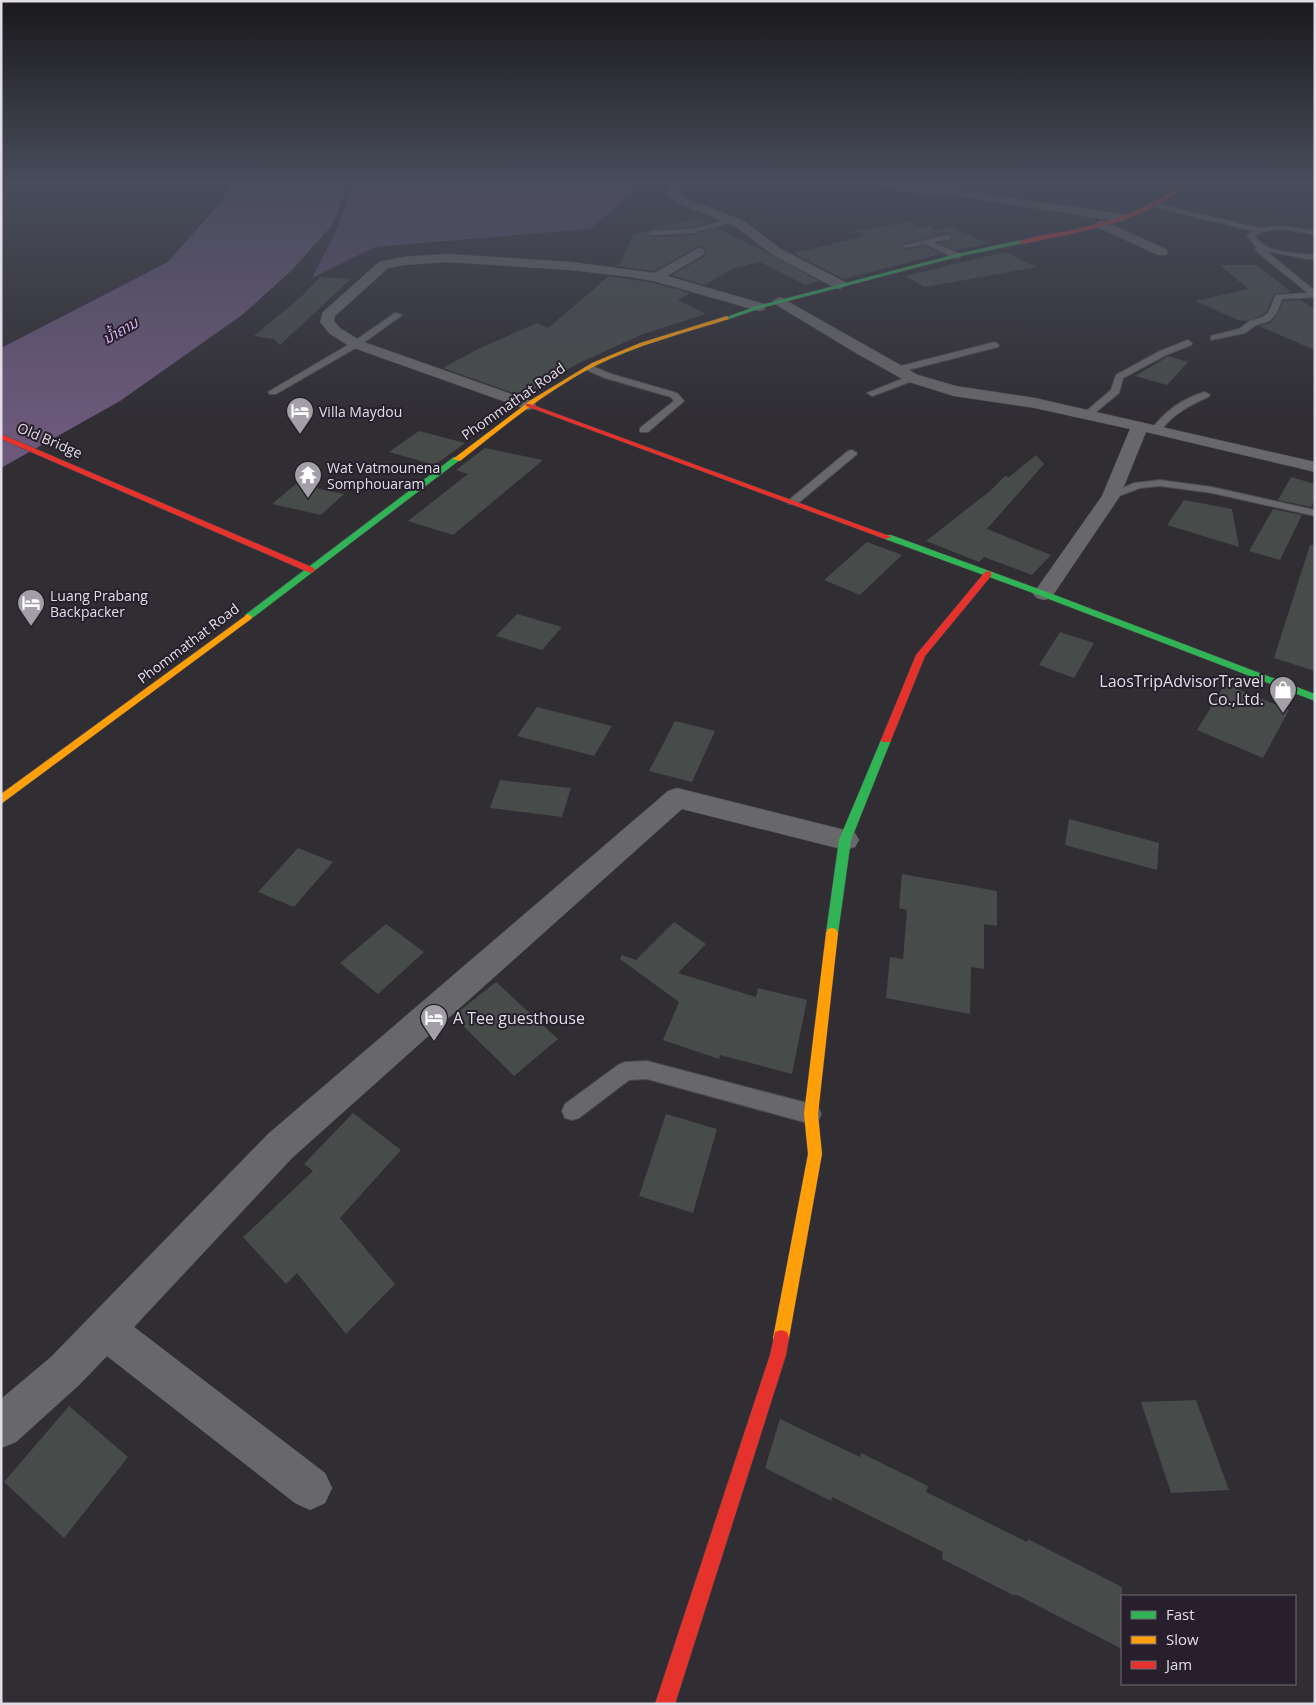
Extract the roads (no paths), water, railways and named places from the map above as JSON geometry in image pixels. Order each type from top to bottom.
[{"type":"street","points":[[392,264],[380,268],[328,315],[327,322],[330,326],[356,344],[1044,594],[1315,698]]},
{"type":"street","points":[[535,264],[598,268],[656,278],[759,307]]},
{"type":"street","points":[[656,278],[680,264]]},
{"type":"street","points":[[799,264],[840,285]]},
{"type":"street","name":"Phommathat Road","points":[[1,800],[311,570],[528,405],[590,368],[614,355],[759,307],[926,264]]},
{"type":"street","points":[[780,301],[912,378],[954,391],[1035,404],[1315,467]]},
{"type":"street","points":[[1044,594],[1111,496],[1148,428]]},
{"type":"street","name":"Old Bridge","points":[[1,436],[311,570]]},
{"type":"street","points":[[665,1704],[778,1355],[815,1154],[811,1114],[835,906],[845,840],[921,656],[988,574]]},
{"type":"street","points":[[1,1427],[65,1370],[280,1146],[677,798],[845,840]]},
{"type":"street","points":[[105,1329],[310,1488]]},
{"type":"lane","points":[[1276,264],[1315,295]]},
{"type":"lane","points":[[1214,338],[1242,331],[1253,323],[1266,319],[1272,314],[1279,297],[1315,295]]},
{"type":"lane","points":[[273,392],[356,344],[398,315]]},
{"type":"lane","points":[[1087,415],[1116,391],[1119,377],[1163,353],[1188,343]]},
{"type":"lane","points":[[896,370],[994,345]]},
{"type":"lane","points":[[590,368],[608,376],[674,394],[677,397],[679,401],[644,430]]},
{"type":"lane","points":[[872,393],[912,378]]},
{"type":"lane","points":[[1148,428],[1163,420],[1181,406],[1204,395]]},
{"type":"lane","points":[[794,502],[852,452]]},
{"type":"lane","points":[[1111,496],[1138,485],[1160,483],[1212,490],[1315,513]]},
{"type":"lane","points":[[572,1112],[625,1071],[646,1070],[811,1114]]},
{"type":"water","name":"ນ້ຳຄານ","points":[[165,264],[298,264],[242,315],[120,401],[1,468],[1,348]]},
{"type":"place","name":"Villa Maydou","points":[[300,435]]},
{"type":"place","name":"Wat Vatmounena Somphouaram","points":[[308,499]]},
{"type":"place","name":"Luang Prabang Backpacker","points":[[31,627]]},
{"type":"place","name":"LaosTripAdvisorTravel Co.,Ltd.","points":[[1283,714]]},
{"type":"place","name":"A Tee guesthouse","points":[[434,1042]]}]
